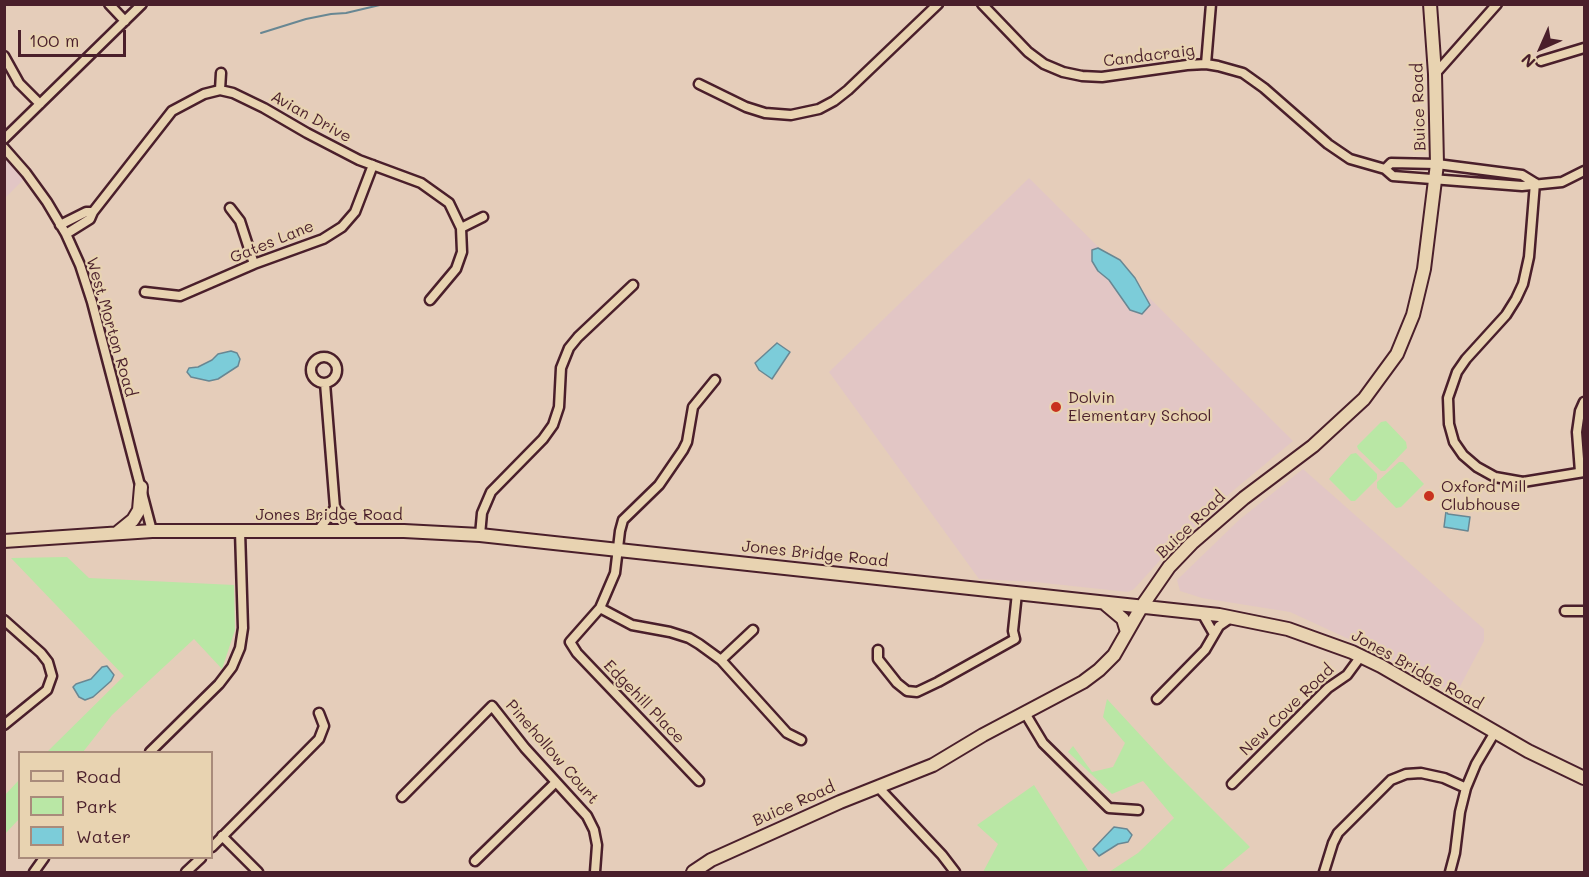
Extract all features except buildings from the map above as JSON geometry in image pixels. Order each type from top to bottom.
[{"type":"main road","name":"Buice Road","points":[[693,873],[711,860],[840,802],[933,765],[1083,682],[1114,655],[1142,606],[1169,567],[1192,543],[1244,498],[1335,427],[1364,399],[1398,354],[1419,296],[1437,164],[1435,74],[1430,4]]},
{"type":"main road","points":[[116,533],[133,520],[139,510],[141,487]]},
{"type":"main road","name":"Jones Bridge Road","points":[[4,542],[152,531],[356,531],[480,535],[618,548],[1232,617],[1288,629],[1361,656],[1528,751],[1584,778]]},
{"type":"main road","points":[[1103,602],[1123,619],[1127,632]]},
{"type":"street","points":[[109,4],[125,21]]},
{"type":"street","points":[[4,139],[141,4]]},
{"type":"street","points":[[699,84],[746,107],[765,113],[791,115],[819,109],[848,90],[938,4]]},
{"type":"street","name":"Candacraig","points":[[982,4],[1028,52],[1044,64],[1064,72],[1102,77],[1187,65],[1206,64],[1232,69],[1255,80],[1339,152],[1350,159],[1385,170],[1393,176],[1522,186],[1562,182],[1584,171]]},
{"type":"street","points":[[1206,64],[1211,4]]},
{"type":"street","points":[[1435,74],[1497,4]]},
{"type":"street","points":[[1541,61],[1584,48]]},
{"type":"street","points":[[4,56],[19,83],[40,104]]},
{"type":"street","points":[[66,234],[90,219],[93,212],[172,111],[204,94],[220,90],[221,73]]},
{"type":"street","name":"Avian Drive","points":[[220,90],[233,93],[264,108],[307,133],[373,165],[421,183],[449,203],[461,228],[462,252],[456,269],[430,300]]},
{"type":"street","name":"West Morton Road","points":[[4,148],[47,202],[66,234],[80,266],[92,302],[152,531]]},
{"type":"street","points":[[1385,170],[1391,163],[1437,164],[1522,175],[1535,183],[1529,257],[1523,284],[1506,315],[1466,358],[1457,372],[1449,398],[1449,424],[1454,442],[1463,455],[1477,467],[1495,477],[1523,482],[1582,472],[1577,432],[1584,402]]},
{"type":"street","name":"Gates Lane","points":[[145,292],[180,296],[254,264],[323,239],[342,227],[355,212],[373,165]]},
{"type":"street","points":[[230,208],[240,221],[254,264]]},
{"type":"street","points":[[60,225],[87,212],[93,212]]},
{"type":"street","points":[[461,228],[483,217]]},
{"type":"street","points":[[480,535],[482,513],[491,492],[543,439],[553,425],[559,407],[561,368],[569,348],[578,336],[633,285]]},
{"type":"street","points":[[715,380],[693,407],[687,442],[683,450],[659,485],[623,520],[615,573],[600,608],[632,625],[689,638],[721,660],[787,733],[801,740]]},
{"type":"street","points":[[325,383],[335,508],[356,531]]},
{"type":"street","points":[[317,532],[335,508]]},
{"type":"street","points":[[152,751],[219,684],[232,667],[240,648],[243,628],[240,531]]},
{"type":"street","points":[[878,650],[878,659],[897,684],[907,691],[917,692],[1015,639],[1013,631],[1017,593]]},
{"type":"street","name":"Edgehill Place","points":[[600,608],[570,642],[577,653],[699,781]]},
{"type":"street","points":[[1565,611],[1584,610]]},
{"type":"street","points":[[1202,613],[1214,634]]},
{"type":"street","points":[[1157,699],[1205,650],[1225,620],[1232,617]]},
{"type":"street","points":[[4,621],[41,653],[48,662],[52,676],[47,690],[4,725]]},
{"type":"street","points":[[721,660],[753,630]]},
{"type":"street","name":"New Cove Road","points":[[1232,784],[1328,688],[1347,675],[1361,656]]},
{"type":"street","name":"Pinehollow Court","points":[[402,797],[492,706],[525,748],[580,807],[594,830],[597,845],[595,873]]},
{"type":"street","points":[[213,846],[319,740],[324,726],[320,713]]},
{"type":"street","points":[[1025,713],[1042,743],[1109,808],[1138,810]]},
{"type":"street","points":[[1450,873],[1466,788],[1476,764],[1495,732]]},
{"type":"street","points":[[1324,873],[1338,833],[1391,780],[1406,774],[1421,773],[1444,778],[1466,788]]},
{"type":"street","points":[[475,861],[556,782]]},
{"type":"street","points":[[878,787],[955,872]]},
{"type":"street","points":[[222,836],[258,873]]},
{"type":"street","points":[[34,873],[43,859]]},
{"type":"street","points":[[186,873],[200,859]]},
{"type":"shaded area","points":[[5,147],[33,170],[5,198]]},
{"type":"shaded area","name":"Dolvin Elementary School","points":[[1029,178],[1293,441],[1229,494],[1163,557],[1134,589],[1128,592],[1035,582],[979,579],[829,372]]},
{"type":"shaded area","points":[[1303,469],[1484,629],[1484,641],[1456,694],[1364,646],[1290,612],[1202,598],[1180,591],[1177,580],[1239,520]]},
{"type":"green space","points":[[1386,421],[1406,442],[1407,448],[1385,471],[1381,471],[1357,446],[1381,422]]},
{"type":"green space","points":[[1356,453],[1377,474],[1377,479],[1355,501],[1351,501],[1329,479],[1351,454]]},
{"type":"green space","points":[[1399,462],[1403,462],[1424,484],[1401,507],[1396,508],[1377,488],[1377,482]]},
{"type":"green space","points":[[67,557],[89,578],[234,585],[235,630],[222,669],[194,639],[112,715],[84,751],[48,751],[124,676],[11,558]]},
{"type":"green space","points":[[1107,699],[1167,764],[1250,847],[1220,872],[1109,872],[1138,853],[1174,818],[1143,781],[1112,794],[1068,752],[1073,746],[1092,772],[1113,767],[1125,743],[1103,717]]},
{"type":"green space","points":[[18,781],[18,820],[5,834],[5,795]]},
{"type":"green space","points":[[1034,785],[1089,872],[983,872],[998,844],[977,825]]},
{"type":"water","points":[[1098,248],[1120,260],[1135,278],[1150,305],[1142,314],[1130,310],[1109,280],[1098,271],[1092,261],[1092,250]]},
{"type":"water","points":[[777,343],[790,352],[772,379],[759,370],[755,363]]},
{"type":"water","points":[[231,351],[237,353],[240,359],[238,366],[218,379],[209,381],[191,377],[187,372],[189,368],[198,367],[218,354]]},
{"type":"water","points":[[1446,511],[1448,514],[1470,517],[1468,531],[1444,527]]},
{"type":"water","points":[[107,666],[114,675],[111,681],[93,697],[85,700],[79,697],[73,687],[91,679],[102,667]]},
{"type":"water","points":[[1114,827],[1127,829],[1132,835],[1128,842],[1118,844],[1099,856],[1093,849]]},
{"type":"waterway","points":[[261,33],[306,19],[384,4]]},
{"type":"place","name":"Dolvin Elementary School","points":[[1056,407]]},
{"type":"place","name":"Oxford Mill Clubhouse","points":[[1429,496]]}]
